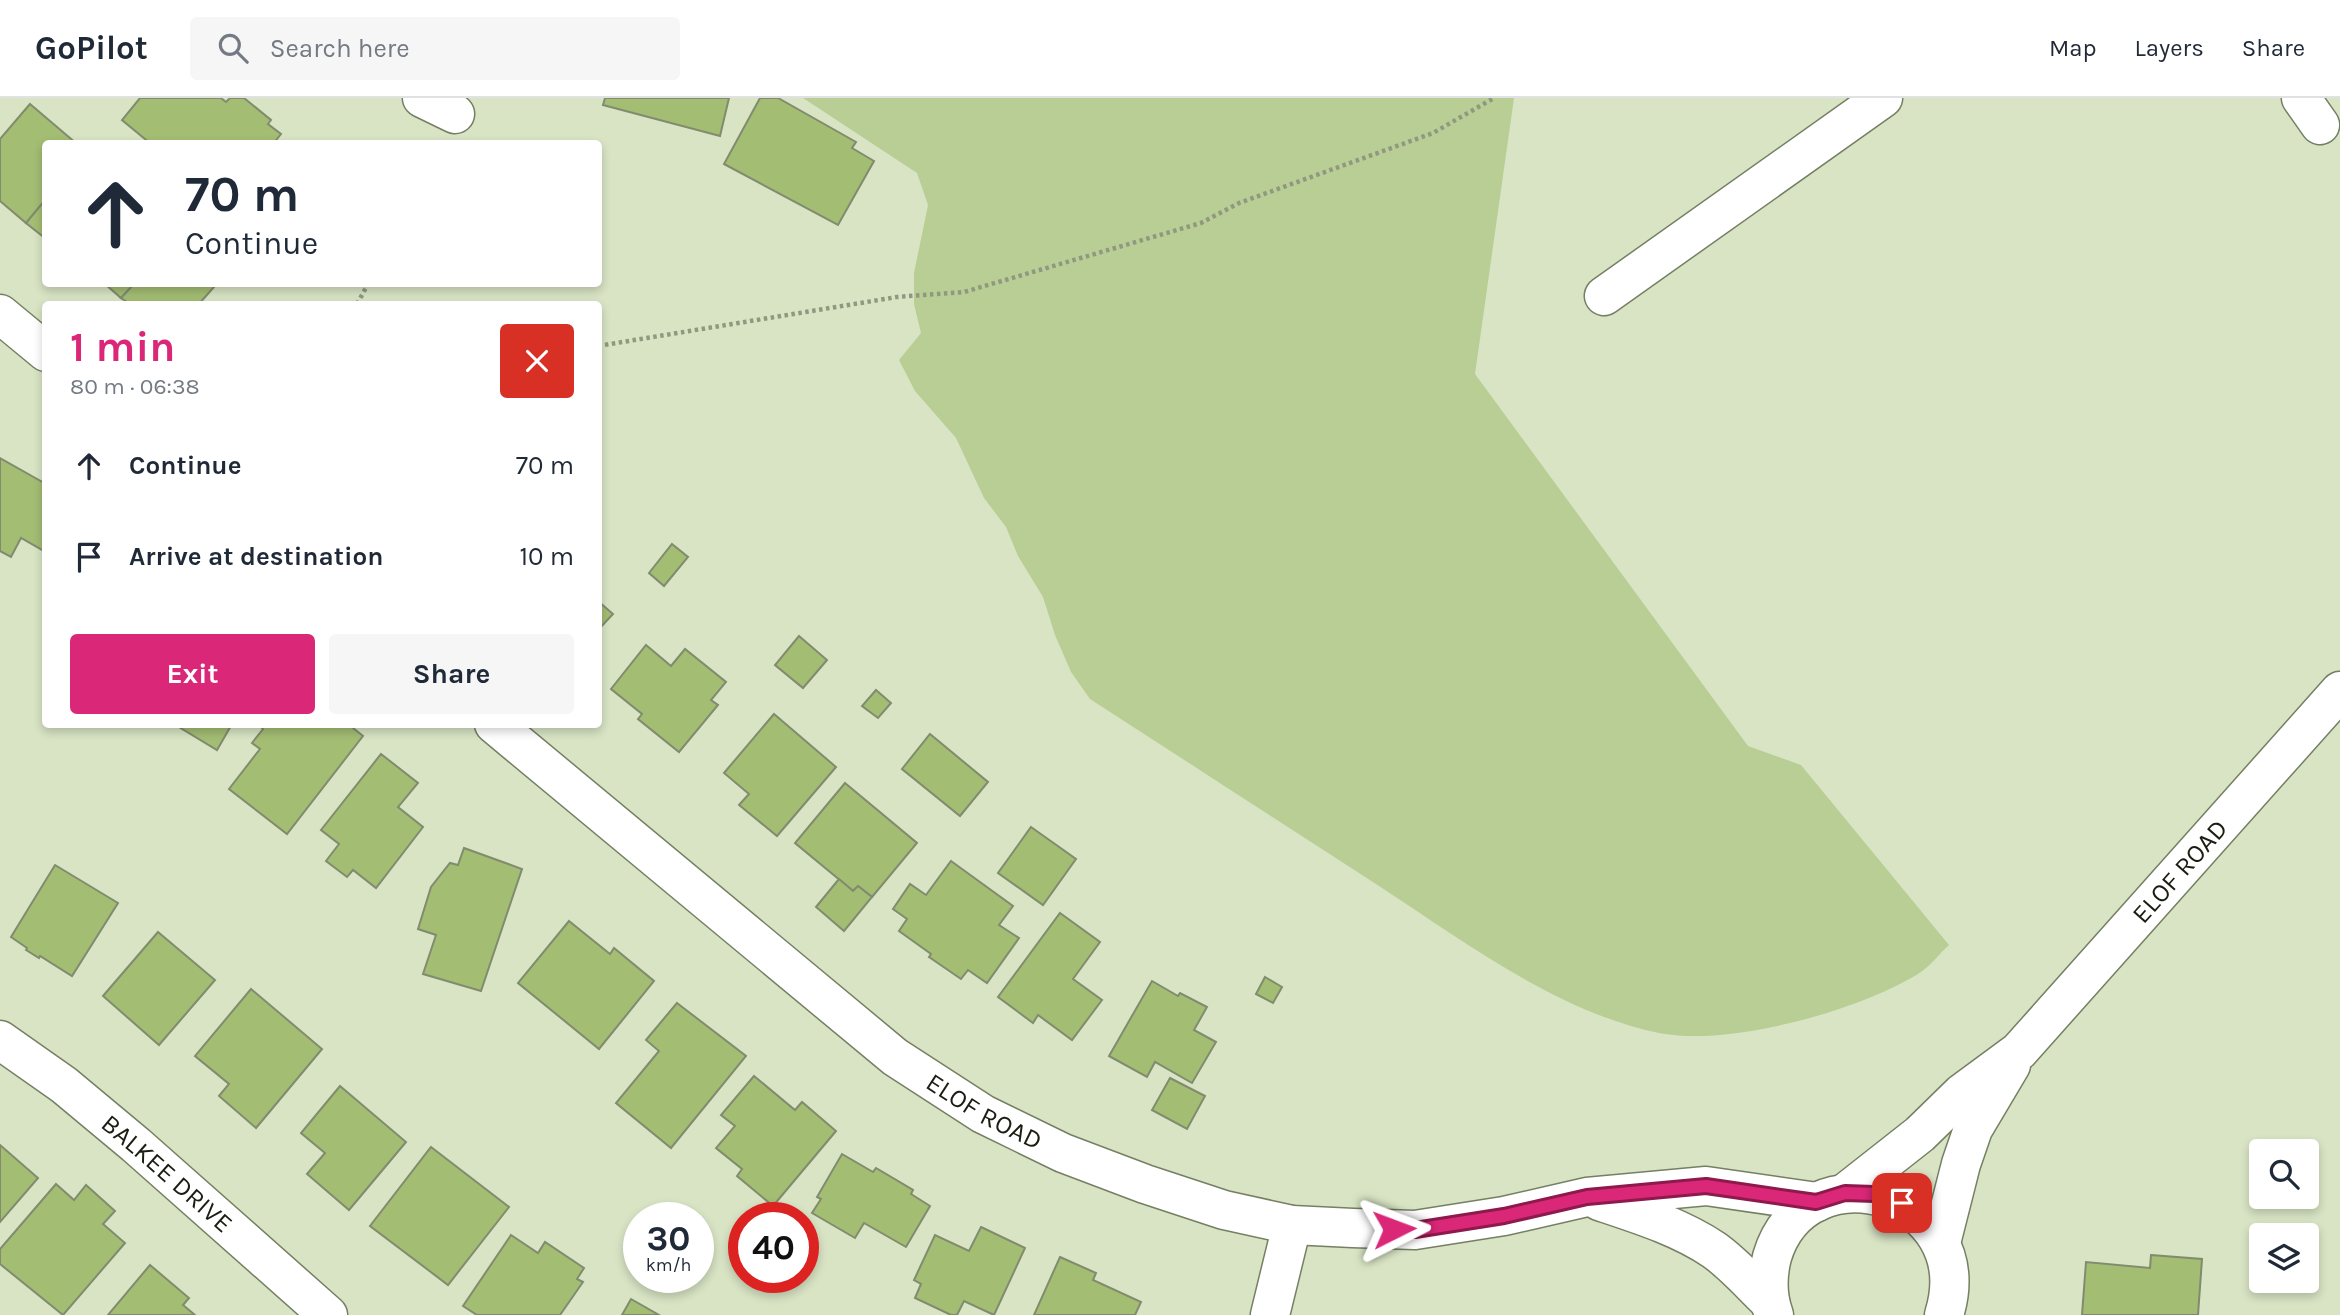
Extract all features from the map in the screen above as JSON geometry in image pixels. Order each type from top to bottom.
[{"type":"street","points":[[422,98],[456,114]]},
{"type":"street","points":[[1604,296],[1883,98]]},
{"type":"street","points":[[0,314],[42,349]]},
{"type":"street","name":"ELOF ROAD","points":[[1941,1243],[1973,1129],[2019,1051],[2340,691]]},
{"type":"street","name":"ELOF ROAD","points":[[499,728],[894,1057],[972,1107],[1062,1153],[1224,1210],[1292,1225],[1415,1230],[1504,1216],[1587,1197],[1706,1186],[1831,1198],[1920,1134],[1962,1093],[2019,1051]]},
{"type":"street","name":"BALKEE DRIVE","points":[[0,1040],[64,1085],[136,1145],[328,1315]]},
{"type":"street","points":[[1772,1309],[1768,1272],[1776,1244],[1794,1220],[1831,1198],[1874,1194],[1902,1203],[1925,1220],[1941,1243],[1949,1270],[1950,1309]]},
{"type":"street","points":[[1587,1197],[1647,1217],[1702,1242],[1717,1252],[1772,1309]]},
{"type":"street","points":[[1270,1315],[1292,1225]]},
{"type":"path","points":[[602,345],[897,297],[964,292],[1201,223],[1239,203],[1433,133],[1494,98]]},
{"type":"green space","points":[[803,98],[1514,98],[1475,374],[1748,746],[1801,765],[1949,945],[1922,971],[1892,988],[1828,1013],[1792,1023],[1720,1035],[1687,1036],[1659,1033],[1621,1023],[1548,992],[1478,952],[1090,699],[1071,672],[1043,597],[1018,556],[1006,527],[984,498],[956,438],[915,391],[899,360],[921,333],[914,304],[914,273],[928,205],[917,173]]},
{"type":"building","points":[[140,98],[221,98],[226,102],[230,98],[244,98],[271,120],[268,124],[281,134],[276,140],[146,140],[122,120]]},
{"type":"building","points":[[605,98],[729,98],[720,136],[603,105]]},
{"type":"building","points":[[760,98],[778,98],[856,142],[852,148],[874,161],[838,225],[724,164]]},
{"type":"building","points":[[30,104],[72,140],[42,140],[42,204],[26,223],[0,201],[0,139]]},
{"type":"building","points":[[42,204],[42,236],[26,223]]},
{"type":"building","points":[[108,287],[131,287],[121,298]]},
{"type":"building","points":[[131,287],[214,287],[202,301],[126,301],[121,298]]},
{"type":"building","points":[[0,458],[42,482],[42,550],[21,538],[11,557],[0,551]]},
{"type":"building","points":[[672,544],[688,557],[664,586],[649,573]]},
{"type":"building","points":[[602,604],[613,614],[602,626]]},
{"type":"building","points":[[799,636],[827,660],[803,688],[775,665]]},
{"type":"building","points":[[646,645],[671,666],[685,649],[726,682],[711,700],[718,705],[679,752],[638,719],[642,714],[611,689]]},
{"type":"building","points":[[876,690],[891,703],[878,718],[862,706]]},
{"type":"building","points":[[774,714],[836,767],[777,836],[739,805],[749,794],[724,773]]},
{"type":"building","points":[[181,728],[230,728],[217,750]]},
{"type":"building","points":[[353,728],[363,736],[287,834],[229,789],[260,749],[252,743],[263,729]]},
{"type":"building","points":[[930,734],[988,782],[960,816],[902,769]]},
{"type":"building","points":[[381,754],[418,783],[398,807],[423,827],[376,888],[353,870],[347,877],[326,861],[339,844],[321,830]]},
{"type":"building","points":[[845,783],[917,843],[872,897],[858,886],[853,891],[795,843]]},
{"type":"building","points":[[1031,827],[1076,859],[1043,905],[998,873]]},
{"type":"building","points":[[464,848],[522,869],[481,991],[423,974],[436,935],[418,929],[431,887],[450,863],[458,865]]},
{"type":"building","points":[[951,861],[1013,906],[999,925],[1019,938],[987,983],[968,970],[961,979],[929,957],[931,954],[899,931],[907,919],[893,909],[910,884],[926,895]]},
{"type":"building","points":[[55,865],[118,903],[72,976],[26,950],[27,948],[11,937]]},
{"type":"building","points":[[839,879],[853,891],[858,886],[872,897],[844,931],[816,907]]},
{"type":"building","points":[[1060,913],[1100,942],[1073,979],[1102,1000],[1072,1040],[1038,1015],[1033,1023],[998,997]]},
{"type":"building","points":[[569,921],[610,954],[614,948],[654,981],[599,1049],[518,983]]},
{"type":"building","points":[[158,932],[215,980],[159,1045],[103,996]]},
{"type":"building","points":[[1265,977],[1282,987],[1273,1003],[1256,994]]},
{"type":"building","points":[[1152,981],[1178,996],[1180,993],[1207,1007],[1194,1030],[1216,1042],[1192,1083],[1155,1062],[1147,1077],[1109,1056]]},
{"type":"building","points":[[251,989],[322,1049],[256,1128],[219,1096],[229,1084],[195,1056]]},
{"type":"building","points":[[677,1003],[746,1056],[671,1148],[616,1103],[659,1051],[646,1040]]},
{"type":"building","points":[[754,1076],[795,1110],[802,1102],[836,1131],[776,1202],[768,1202],[737,1176],[742,1169],[716,1148],[735,1126],[721,1115]]},
{"type":"building","points":[[1170,1078],[1205,1096],[1187,1129],[1152,1110]]},
{"type":"building","points":[[340,1086],[406,1142],[349,1210],[307,1174],[325,1153],[301,1133]]},
{"type":"building","points":[[0,1145],[38,1178],[0,1222]]},
{"type":"building","points":[[431,1147],[509,1207],[448,1285],[370,1226]]},
{"type":"building","points":[[842,1154],[873,1172],[876,1168],[913,1190],[911,1194],[930,1206],[906,1247],[864,1223],[855,1238],[819,1217],[821,1199],[817,1197]]},
{"type":"building","points":[[56,1184],[74,1200],[86,1185],[115,1211],[103,1224],[125,1243],[63,1315],[0,1264],[0,1249]]},
{"type":"building","points":[[981,1227],[1025,1248],[994,1315],[964,1301],[957,1315],[951,1315],[915,1298],[921,1284],[914,1280],[935,1235],[969,1251]]},
{"type":"building","points":[[511,1235],[538,1253],[545,1242],[584,1268],[577,1279],[583,1282],[560,1315],[477,1315],[463,1306]]},
{"type":"building","points":[[2151,1255],[2202,1259],[2198,1315],[2082,1315],[2086,1262],[2150,1268]]},
{"type":"building","points":[[1060,1257],[1096,1273],[1093,1280],[1141,1302],[1135,1315],[1034,1315]]},
{"type":"building","points":[[150,1265],[189,1298],[183,1305],[195,1315],[108,1315]]},
{"type":"building","points":[[631,1299],[659,1315],[622,1315]]},
{"type":"route","points":[[1394,1229],[1415,1230],[1504,1216],[1587,1197],[1706,1186],[1816,1202],[1845,1193],[1874,1194],[1902,1203]]}]
